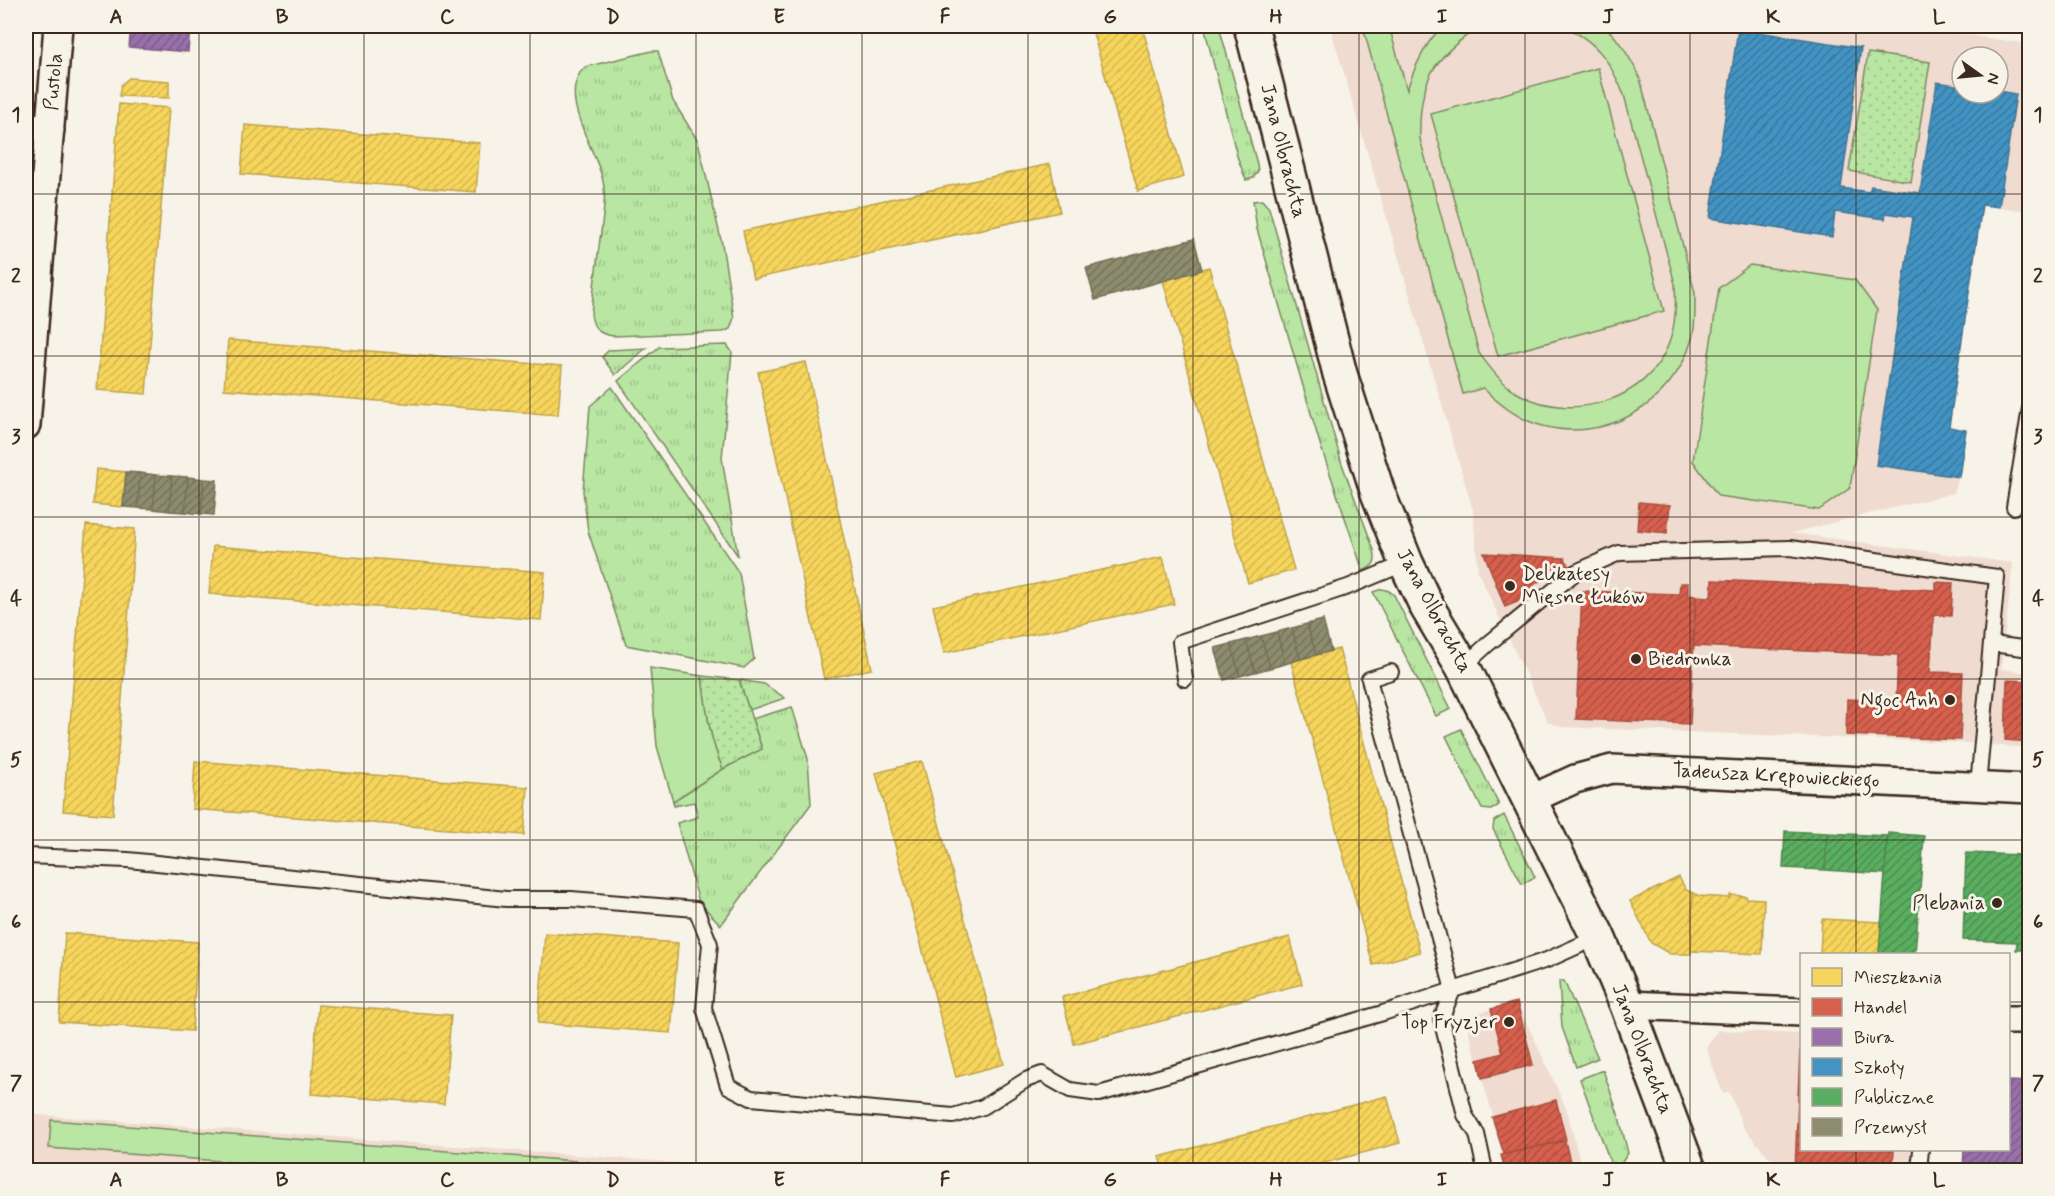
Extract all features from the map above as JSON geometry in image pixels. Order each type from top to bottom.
[{"type":"street","name":"Pustola","points":[[26,425],[38,128],[58,26]]},
{"type":"street","name":"Jana Olbrachta","points":[[1251,26],[1340,374],[1378,493],[1406,563],[1427,607],[1463,667],[1598,937],[1627,1005],[1689,1170]]},
{"type":"street","name":"Tadeusza Krępowieckiego","points":[[1529,800],[1575,779],[1612,769],[2030,789]]},
{"type":"street","points":[[1627,1005],[1800,1012]]},
{"type":"street","points":[[2010,1020],[2030,1020]]},
{"type":"lane","points":[[2014,507],[2030,408]]},
{"type":"lane","points":[[1463,667],[1576,572],[1619,553],[1790,548],[1997,577],[1978,786]]},
{"type":"lane","points":[[1185,679],[1180,642],[1348,587],[1406,563]]},
{"type":"lane","points":[[1992,644],[2030,650]]},
{"type":"lane","points":[[1392,672],[1369,679],[1452,990],[1441,1019],[1465,1115],[1476,1134],[1485,1170]]},
{"type":"lane","points":[[26,856],[128,860],[506,899],[571,899],[696,909],[710,944],[704,1008],[728,1086],[751,1098],[953,1116],[983,1107],[1026,1080],[1041,1074],[1070,1090],[1100,1094],[1383,1013],[1547,960],[1598,937]]},
{"type":"lane","points":[[1920,1170],[1921,1151]]},
{"type":"shaded area","points":[[1330,26],[1908,26],[2029,44],[2029,211],[1982,205],[1949,426],[1966,430],[1959,477],[1954,493],[1791,533],[2013,563],[2001,669],[2029,673],[2029,748],[1967,743],[1562,727],[1548,722],[1478,572],[1473,510]]},
{"type":"shaded area","points":[[1517,1002],[1567,1110],[1582,1170],[1505,1170],[1501,1155],[1504,1154],[1465,1019]]},
{"type":"shaded area","points":[[1718,1030],[1800,1034],[1800,1151],[1915,1151],[1914,1170],[1780,1170],[1743,1127],[1729,1091],[1723,1094],[1706,1048]]},
{"type":"shaded area","points":[[26,1114],[736,1167],[736,1170],[26,1170]]},
{"type":"green space","points":[[1464,24],[1481,26],[1451,48],[1432,72],[1422,102],[1420,139],[1479,353],[1498,377],[1521,395],[1541,403],[1563,406],[1585,406],[1607,401],[1627,392],[1659,363],[1669,343],[1674,322],[1675,284],[1624,95],[1608,62],[1594,45],[1563,26],[1605,26],[1621,44],[1640,78],[1695,293],[1695,322],[1692,339],[1683,363],[1652,401],[1610,424],[1586,429],[1561,429],[1536,424],[1521,418],[1501,405],[1483,388],[1463,394],[1363,27],[1389,26],[1407,90],[1422,54],[1440,30],[1447,26]]},
{"type":"green space","points":[[1204,26],[1219,26],[1257,164],[1258,171],[1253,178],[1246,180],[1237,156]]},
{"type":"green space","points":[[658,51],[673,101],[698,141],[722,244],[734,318],[730,329],[723,332],[613,336],[598,330],[592,319],[604,212],[604,190],[598,164],[580,120],[574,91],[577,78],[585,67]]},
{"type":"green space","points":[[1868,53],[1930,62],[1911,182],[1849,171]]},
{"type":"green space","points":[[1598,68],[1664,311],[1498,356],[1431,114]]},
{"type":"green space","points":[[1262,200],[1269,208],[1342,464],[1374,550],[1374,563],[1363,571],[1320,444],[1257,229],[1253,201]]},
{"type":"green space","points":[[1750,265],[1855,280],[1877,310],[1850,488],[1819,510],[1718,496],[1693,461],[1719,288]]},
{"type":"green space","points":[[727,345],[732,352],[722,458],[738,556],[618,381],[659,347]]},
{"type":"green space","points":[[646,348],[615,375],[602,357],[609,350]]},
{"type":"green space","points":[[612,387],[739,573],[754,659],[744,668],[626,645],[588,531],[583,491],[590,406]]},
{"type":"green space","points":[[1382,589],[1394,595],[1451,709],[1436,716],[1373,592]]},
{"type":"green space","points":[[650,668],[702,676],[711,735],[723,769],[673,801],[657,746]]},
{"type":"green space","points":[[702,676],[739,680],[762,749],[723,769],[711,735]]},
{"type":"green space","points":[[739,680],[764,684],[785,698],[749,710]]},
{"type":"green space","points":[[792,707],[808,759],[811,804],[721,925],[699,902],[677,823],[698,817],[694,802],[674,806],[673,801],[723,769],[762,749],[752,719]]},
{"type":"green space","points":[[1461,729],[1499,805],[1491,810],[1482,809],[1446,736]]},
{"type":"green space","points":[[1504,815],[1535,877],[1522,884],[1493,829],[1494,821]]},
{"type":"green space","points":[[1559,981],[1564,981],[1598,1058],[1576,1067],[1562,1027]]},
{"type":"green space","points":[[1603,1070],[1628,1153],[1617,1170],[1613,1170],[1580,1079]]},
{"type":"green space","points":[[51,1120],[589,1162],[588,1170],[340,1170],[49,1148]]},
{"type":"building: Mieszkania","points":[[1091,26],[1142,26],[1184,177],[1138,191]]},
{"type":"building: Mieszkania","points":[[129,78],[169,81],[169,98],[119,96],[121,85]]},
{"type":"building: Mieszkania","points":[[119,104],[169,108],[146,394],[97,390]]},
{"type":"building: Mieszkania","points":[[245,125],[480,143],[476,192],[241,174]]},
{"type":"building: Mieszkania","points":[[1050,164],[1060,212],[753,279],[743,231]]},
{"type":"building: Mieszkania","points":[[1209,267],[1294,570],[1248,583],[1163,281]]},
{"type":"building: Mieszkania","points":[[228,340],[562,366],[558,415],[224,389]]},
{"type":"building: Mieszkania","points":[[806,362],[872,669],[824,679],[758,372]]},
{"type":"building: Mieszkania","points":[[96,469],[126,472],[123,507],[93,504]]},
{"type":"building: Mieszkania","points":[[86,525],[135,529],[113,815],[63,811]]},
{"type":"building: Mieszkania","points":[[213,546],[545,572],[541,620],[209,594]]},
{"type":"building: Mieszkania","points":[[1163,557],[1174,604],[944,653],[933,606]]},
{"type":"building: Mieszkania","points":[[1339,649],[1420,952],[1373,965],[1291,662]]},
{"type":"building: Mieszkania","points":[[195,761],[528,787],[524,835],[192,809]]},
{"type":"building: Mieszkania","points":[[922,761],[1004,1064],[956,1077],[876,773]]},
{"type":"building: Mieszkania","points":[[1679,877],[1686,890],[1693,893],[1691,954],[1670,954],[1651,943],[1630,901]]},
{"type":"building: Mieszkania","points":[[1693,893],[1700,896],[1730,898],[1730,895],[1764,899],[1762,954],[1691,951]]},
{"type":"building: Mieszkania","points":[[1822,919],[1881,922],[1879,953],[1820,953]]},
{"type":"building: Mieszkania","points":[[65,933],[198,942],[192,1031],[59,1022]]},
{"type":"building: Mieszkania","points":[[545,933],[678,943],[671,1033],[538,1023]]},
{"type":"building: Mieszkania","points":[[1290,937],[1302,984],[1074,1044],[1062,997]]},
{"type":"building: Mieszkania","points":[[318,1005],[451,1015],[444,1104],[311,1094]]},
{"type":"building: Mieszkania","points":[[1387,1096],[1400,1143],[1298,1170],[1163,1170],[1159,1157]]},
{"type":"building: Handel","points":[[1639,502],[1670,505],[1667,533],[1637,530]]},
{"type":"building: Handel","points":[[1484,553],[1565,558],[1570,569],[1537,582],[1517,602],[1505,607]]},
{"type":"building: Handel","points":[[1712,580],[1936,590],[1936,582],[1953,583],[1951,616],[1934,615],[1930,672],[1963,673],[1960,740],[1846,735],[1847,699],[1896,701],[1898,655],[1693,646],[1696,596],[1711,597]]},
{"type":"building: Handel","name":"Biedronka","points":[[1680,583],[1688,583],[1688,595],[1696,596],[1690,724],[1576,719],[1582,591],[1679,594]]},
{"type":"building: Handel","points":[[2007,680],[2030,681],[2030,742],[2005,740]]},
{"type":"building: Handel","points":[[1517,1002],[1533,1065],[1482,1078],[1478,1060],[1503,1053],[1491,1009]]},
{"type":"building: Handel","points":[[1800,1050],[1800,1151],[1894,1151],[1893,1170],[1795,1170]]},
{"type":"building: Handel","points":[[1556,1100],[1566,1140],[1504,1154],[1492,1117]]},
{"type":"building: Handel","points":[[1565,1141],[1572,1170],[1505,1170],[1501,1155]]},
{"type":"building: Biura","points":[[131,26],[190,26],[188,52],[129,47]]},
{"type":"building: Biura","points":[[2010,1081],[2030,1082],[2030,1170],[1963,1170],[1964,1151],[2010,1151]]},
{"type":"building: Szkoły","points":[[1738,29],[1861,48],[1841,188],[1869,192],[1871,186],[1920,193],[1937,82],[1950,84],[1950,105],[2010,105],[2010,93],[2016,94],[1999,207],[1982,205],[1949,427],[1966,430],[1959,477],[1876,465],[1913,217],[1886,213],[1885,219],[1835,212],[1832,237],[1710,218]]},
{"type":"building: Publiczne","points":[[1785,831],[1827,833],[1825,870],[1783,868]]},
{"type":"building: Publiczne","points":[[1827,833],[1887,836],[1885,874],[1825,870]]},
{"type":"building: Publiczne","points":[[1888,833],[1924,836],[1915,953],[1879,953]]},
{"type":"building: Publiczne","name":"Plebania","points":[[1966,853],[2023,855],[2022,865],[2030,866],[2030,950],[2016,950],[2017,942],[1963,940]]},
{"type":"building: Przemysł","points":[[1194,239],[1202,270],[1095,300],[1086,268]]},
{"type":"building: Przemysł","points":[[126,472],[140,473],[138,508],[123,507]]},
{"type":"building: Przemysł","points":[[140,473],[156,475],[153,509],[138,508]]},
{"type":"building: Przemysł","points":[[156,475],[172,476],[169,511],[153,509]]},
{"type":"building: Przemysł","points":[[172,476],[188,477],[185,512],[169,511]]},
{"type":"building: Przemysł","points":[[188,477],[204,479],[201,514],[185,512]]},
{"type":"building: Przemysł","points":[[204,479],[217,480],[214,515],[201,514]]},
{"type":"building: Przemysł","points":[[1323,620],[1331,651],[1316,655],[1307,624]]},
{"type":"building: Przemysł","points":[[1307,624],[1316,655],[1300,659],[1292,628]]},
{"type":"building: Przemysł","points":[[1292,628],[1300,659],[1285,664],[1277,632]]},
{"type":"building: Przemysł","points":[[1277,632],[1285,664],[1270,668],[1261,636]]},
{"type":"building: Przemysł","points":[[1261,636],[1270,668],[1255,672],[1246,640]]},
{"type":"building: Przemysł","points":[[1246,640],[1255,672],[1240,676],[1231,644]]},
{"type":"building: Przemysł","points":[[1231,644],[1240,676],[1224,680],[1215,648]]},
{"type":"place","name":"Delikatesy Mięsne Łuków","points":[[1510,586]]},
{"type":"place","name":"Biedronka","points":[[1636,659]]},
{"type":"place","name":"Ngoc Anh","points":[[1950,700]]},
{"type":"place","name":"Plebania","points":[[1997,903]]},
{"type":"place","name":"Top Fryzjer","points":[[1509,1022]]}]
